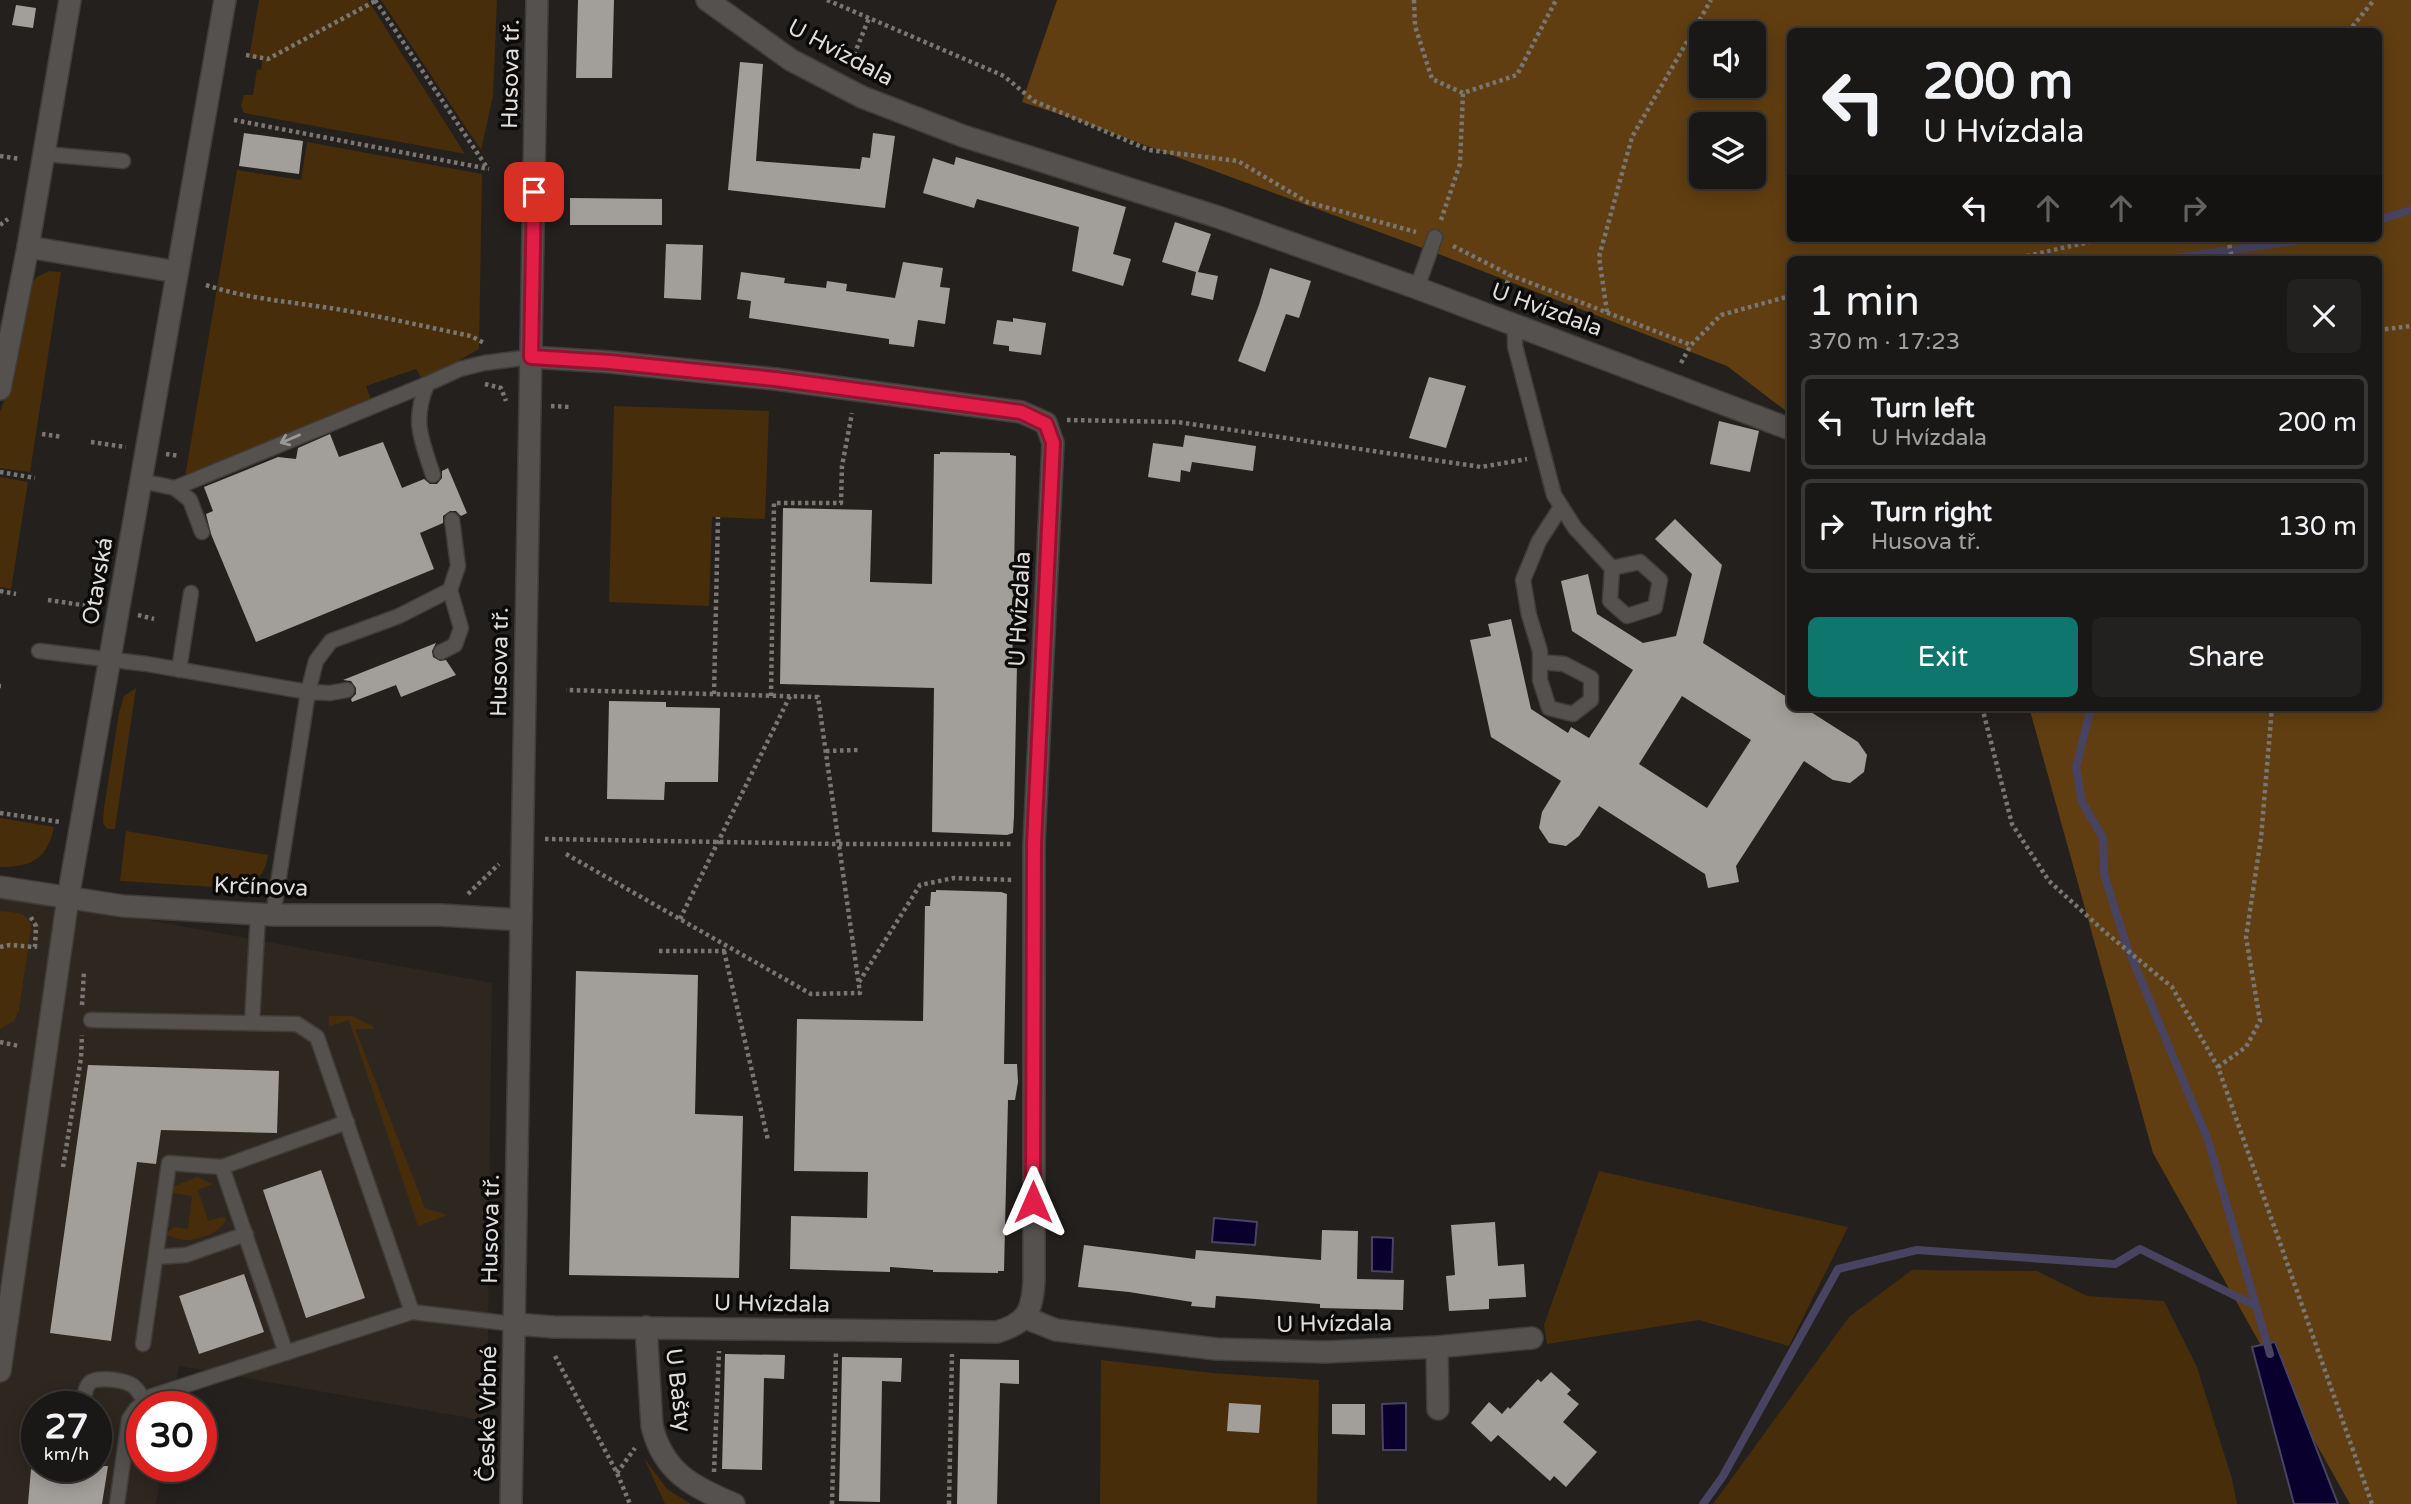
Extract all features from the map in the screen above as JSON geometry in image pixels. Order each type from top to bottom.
[{"type":"street","points":[[0,389],[28,247],[34,157],[70,0]]},
{"type":"street","name":"Otavská","points":[[68,898],[225,0]]},
{"type":"street","name":"Husova tř.","points":[[514,1324],[537,0]]},
{"type":"street","name":"U Hvízdala","points":[[707,0],[791,60],[862,97],[963,136],[1218,217],[1417,288],[1787,428]]},
{"type":"street","points":[[28,247],[177,272]]},
{"type":"street","points":[[531,357],[775,379],[1021,412],[1046,424]]},
{"type":"street","name":"U Hvízdala","points":[[514,1324],[554,1327],[997,1332],[1014,1327],[1026,1318],[1033,1300],[1034,1281],[1034,844],[1053,443],[1046,424]]},
{"type":"street","name":"Krčínova","points":[[0,887],[123,906],[266,914],[440,915],[521,920]]},
{"type":"street","points":[[0,1371],[68,898]]},
{"type":"street","name":"U Hvízdala","points":[[1026,1318],[1056,1329],[1216,1349],[1325,1352],[1437,1347],[1532,1338]]},
{"type":"street","name":"České Vrbné","points":[[511,1504],[514,1324]]},
{"type":"street","name":"U Bašty","points":[[646,1327],[655,1438],[675,1473],[734,1504]]},
{"type":"street","points":[[1437,1347],[1438,1409]]},
{"type":"lane","points":[[34,157],[122,161]]},
{"type":"lane","points":[[1417,288],[1435,237]]},
{"type":"lane","points":[[1515,325],[1514,346],[1554,495],[1575,528],[1612,568]]},
{"type":"lane","points":[[175,488],[460,369],[531,357]]},
{"type":"lane","points":[[427,384],[421,400],[418,424],[433,475]]},
{"type":"lane","points":[[141,481],[175,488],[190,500],[202,532]]},
{"type":"lane","points":[[1540,662],[1552,663],[1564,664],[1591,678],[1591,700],[1573,714],[1549,708],[1540,680],[1540,670],[1540,661],[1540,651],[1523,580],[1539,541],[1561,507]]},
{"type":"lane","points":[[441,652],[455,645],[461,628],[450,590],[458,566],[452,520]]},
{"type":"lane","points":[[253,1023],[266,914],[316,661],[331,641],[399,616],[450,590]]},
{"type":"lane","points":[[179,670],[191,593]]},
{"type":"lane","points":[[39,651],[179,670],[308,692],[347,690]]},
{"type":"lane","points":[[86,1026],[296,1024],[317,1037],[412,1312]]},
{"type":"lane","points":[[143,1344],[169,1163],[222,1167],[347,1122]]},
{"type":"lane","points":[[222,1167],[286,1353]]},
{"type":"lane","points":[[156,1257],[186,1255],[246,1234]]},
{"type":"lane","points":[[168,1391],[412,1312],[514,1324]]},
{"type":"lane","points":[[85,1391],[90,1381],[97,1379],[129,1384],[138,1391]]},
{"type":"lane","points":[[117,1504],[126,1440]]},
{"type":"path","points":[[234,120],[489,169],[376,0],[268,59],[246,55]]},
{"type":"path","points":[[827,0],[1004,76],[1034,102],[1149,150],[1238,161],[1307,202],[1435,237],[1510,275],[1691,345]]},
{"type":"path","points":[[1415,0],[1415,26],[1432,79],[1463,93],[1517,75],[1556,0]]},
{"type":"path","points":[[1606,312],[1599,257],[1632,137],[1711,0]]},
{"type":"path","points":[[2351,28],[2374,0]]},
{"type":"path","points":[[854,55],[869,18]]},
{"type":"path","points":[[1435,237],[1460,163],[1463,93]]},
{"type":"path","points":[[0,156],[34,157]]},
{"type":"path","points":[[2026,256],[2089,242]]},
{"type":"path","points":[[206,285],[256,299],[324,307],[471,336],[485,343]]},
{"type":"path","points":[[1672,383],[1691,345],[1721,315],[1787,297]]},
{"type":"path","points":[[2382,330],[2411,326]]},
{"type":"path","points":[[771,696],[774,503],[841,503],[842,466],[851,425],[854,391]]},
{"type":"path","points":[[1046,424],[1076,418],[1178,422],[1481,467],[1543,456]]},
{"type":"path","points":[[43,434],[62,437]]},
{"type":"path","points":[[91,442],[131,448]]},
{"type":"path","points":[[0,472],[35,478]]},
{"type":"path","points":[[714,694],[718,517]]},
{"type":"path","points":[[0,591],[16,594]]},
{"type":"path","points":[[566,690],[818,697],[860,993],[811,994],[566,854]]},
{"type":"path","points":[[680,919],[790,696]]},
{"type":"path","points":[[1983,711],[2012,824],[2049,881],[2172,988],[2218,1067],[2372,1504]]},
{"type":"path","points":[[2218,1067],[2245,1047],[2260,1021],[2246,937],[2262,838],[2272,711]]},
{"type":"path","points":[[826,751],[858,750]]},
{"type":"path","points":[[0,813],[14,813],[65,823]]},
{"type":"path","points":[[466,896],[500,863],[506,851],[522,839],[1034,844]]},
{"type":"path","points":[[859,983],[920,885],[954,878],[1034,881]]},
{"type":"path","points":[[0,947],[10,944],[35,947],[36,926],[29,913]]},
{"type":"path","points":[[659,951],[734,950]]},
{"type":"path","points":[[724,951],[768,1140]]},
{"type":"path","points":[[82,1006],[84,966]]},
{"type":"path","points":[[63,1167],[86,1026]]},
{"type":"path","points":[[0,1042],[19,1046]]},
{"type":"path","points":[[713,1495],[720,1329]]},
{"type":"path","points":[[832,1504],[836,1330]]},
{"type":"path","points":[[949,1504],[952,1332]]},
{"type":"path","points":[[555,1356],[617,1473],[630,1504]]},
{"type":"shaded area","points":[[259,0],[368,0],[465,154],[244,113],[241,106],[244,95],[253,95],[257,69],[261,70],[263,56],[257,59],[249,58]]},
{"type":"shaded area","points":[[381,0],[497,0],[493,96],[481,150]]},
{"type":"shaded area","points":[[1057,0],[2411,0],[2411,1504],[2350,1504],[2153,1153],[2030,711],[2382,711],[2382,256],[1787,256],[1787,412],[1727,366],[1436,253],[1022,102]]},
{"type":"shaded area","points":[[307,142],[482,174],[479,349],[423,381],[416,369],[366,386],[371,400],[185,477],[237,170],[301,180]]},
{"type":"shaded area","points":[[49,271],[61,272],[30,472],[0,468],[0,412],[15,370],[30,285],[37,277]]},
{"type":"shaded area","points":[[614,406],[769,411],[765,519],[712,517],[709,606],[609,602]]},
{"type":"shaded area","points":[[0,477],[28,482],[11,589],[0,587]]},
{"type":"shaded area","points":[[136,688],[115,829],[107,829],[103,823],[104,808],[119,713],[124,696]]},
{"type":"shaded area","points":[[0,818],[54,827],[42,854],[29,863],[0,867]]},
{"type":"shaded area","points":[[126,831],[268,855],[266,866],[247,889],[120,881]]},
{"type":"shaded area","points":[[0,893],[492,983],[487,1421],[179,1366],[175,1391],[126,1391],[126,1482],[160,1482],[156,1504],[0,1504]]},
{"type":"shaded area","points":[[0,911],[28,918],[31,928],[19,1010],[14,1021],[0,1029]]},
{"type":"shaded area","points":[[329,1016],[352,1016],[374,1027],[375,1029],[355,1029],[425,1208],[448,1215],[418,1226],[349,1020],[329,1026]]},
{"type":"shaded area","points":[[1599,1171],[1848,1227],[1789,1346],[1699,1320],[1547,1344],[1544,1325]]},
{"type":"shaded area","points":[[197,1177],[213,1184],[198,1190],[208,1221],[222,1217],[226,1219],[224,1223],[211,1234],[194,1239],[183,1240],[167,1235],[174,1227],[188,1229],[192,1196],[172,1193],[173,1187]]},
{"type":"shaded area","points":[[1214,1218],[1257,1222],[1255,1245],[1212,1242]]},
{"type":"shaded area","points":[[1372,1237],[1393,1238],[1392,1272],[1372,1271]]},
{"type":"shaded area","points":[[1912,1270],[2037,1271],[2087,1296],[2164,1301],[2197,1367],[2232,1479],[2237,1504],[1713,1504],[1849,1317]]},
{"type":"shaded area","points":[[2275,1342],[2338,1504],[2294,1504],[2252,1347]]},
{"type":"shaded area","points":[[1101,1360],[1212,1373],[1319,1380],[1317,1504],[1100,1504]]},
{"type":"shaded area","points":[[1406,1403],[1406,1450],[1383,1450],[1382,1404]]},
{"type":"shaded area","points":[[644,1458],[667,1489],[691,1504],[665,1504]]},
{"type":"building","points":[[578,0],[614,0],[612,78],[576,78]]},
{"type":"building","points":[[16,5],[36,8],[33,28],[12,25]]},
{"type":"building","points":[[740,62],[763,64],[756,161],[860,169],[862,157],[870,158],[873,133],[895,136],[885,208],[728,190]]},
{"type":"building","points":[[244,133],[303,141],[299,174],[239,166]]},
{"type":"building","points":[[956,157],[1126,207],[1113,254],[1131,259],[1123,286],[1072,271],[1079,227],[977,199],[974,208],[923,193],[933,158],[954,165]]},
{"type":"building","points":[[570,198],[662,199],[662,225],[570,225]]},
{"type":"building","points":[[1175,222],[1211,234],[1198,272],[1218,276],[1213,300],[1191,295],[1196,272],[1162,262]]},
{"type":"building","points":[[666,244],[703,245],[701,300],[664,298]]},
{"type":"building","points":[[903,262],[943,268],[940,287],[950,288],[945,324],[918,320],[914,347],[889,344],[889,339],[749,318],[751,301],[737,299],[741,272],[785,278],[784,283],[826,288],[827,281],[847,284],[846,291],[895,298]]},
{"type":"building","points":[[1270,268],[1311,281],[1299,318],[1286,314],[1265,372],[1238,361]]},
{"type":"building","points":[[1013,318],[1046,323],[1041,355],[1009,351],[1009,346],[993,344],[997,320],[1013,322]]},
{"type":"building","points":[[1429,377],[1466,386],[1446,448],[1409,438]]},
{"type":"building","points":[[1719,421],[1759,431],[1750,472],[1710,464]]},
{"type":"building","points":[[330,434],[339,457],[383,442],[402,488],[424,479],[430,484],[437,484],[442,478],[442,471],[448,468],[467,513],[461,516],[456,511],[450,511],[443,516],[443,523],[420,533],[434,569],[256,642],[211,534],[206,514],[213,511],[204,487],[278,457],[296,459],[298,448]]},
{"type":"building","points":[[1185,435],[1256,446],[1253,471],[1192,462],[1190,472],[1181,470],[1180,482],[1148,477],[1153,443],[1183,447]]},
{"type":"building","points":[[1010,453],[1016,456],[1012,664],[1017,664],[1014,816],[1013,833],[1007,835],[932,832],[934,688],[780,684],[783,508],[872,510],[870,582],[932,584],[934,454]]},
{"type":"building","points":[[1675,519],[1722,565],[1703,643],[1787,697],[1787,711],[1809,711],[1858,742],[1867,755],[1864,772],[1850,783],[1833,780],[1804,761],[1736,866],[1739,882],[1708,888],[1705,874],[1599,806],[1579,836],[1566,846],[1549,843],[1539,828],[1542,812],[1561,781],[1491,737],[1470,640],[1491,636],[1488,624],[1511,619],[1531,709],[1568,733],[1571,727],[1589,738],[1633,670],[1572,631],[1561,581],[1588,574],[1597,614],[1643,643],[1676,636],[1692,574],[1655,539]],"holes":[[[1682,696],[1751,740],[1707,808],[1639,764]]]},
{"type":"building","points":[[436,643],[432,651],[433,657],[440,661],[446,660],[456,675],[401,697],[396,685],[352,702],[356,688],[351,681],[343,680]]},
{"type":"building","points":[[609,701],[666,702],[666,707],[720,708],[718,782],[665,782],[664,800],[607,799]]},
{"type":"building","points":[[936,890],[1007,894],[1004,1064],[1017,1064],[1018,1082],[1015,1100],[1008,1100],[1004,1271],[933,1272],[890,1267],[890,1272],[790,1269],[791,1216],[867,1218],[868,1172],[794,1171],[797,1019],[923,1021],[925,906],[930,906],[931,892]]},
{"type":"building","points":[[576,971],[698,975],[695,1114],[743,1116],[739,1278],[569,1275]]},
{"type":"building","points":[[88,1065],[279,1071],[277,1133],[161,1130],[156,1164],[137,1162],[111,1341],[50,1333]]},
{"type":"building","points":[[321,1170],[365,1298],[306,1318],[263,1190]]},
{"type":"building","points":[[1495,1222],[1498,1266],[1524,1264],[1526,1297],[1489,1299],[1489,1309],[1449,1311],[1446,1276],[1455,1275],[1451,1225]]},
{"type":"building","points":[[1322,1230],[1358,1231],[1357,1279],[1404,1280],[1403,1310],[1320,1308],[1320,1304],[1216,1296],[1215,1308],[1191,1306],[1192,1302],[1129,1292],[1078,1287],[1084,1245],[1195,1259],[1196,1250],[1321,1260]]},
{"type":"building","points":[[244,1274],[264,1332],[199,1354],[179,1296]]},
{"type":"building","points":[[725,1354],[785,1355],[784,1379],[764,1378],[762,1470],[722,1469]]},
{"type":"building","points":[[842,1357],[902,1358],[901,1382],[882,1381],[880,1502],[839,1501]]},
{"type":"building","points":[[960,1359],[1019,1360],[1019,1384],[1000,1383],[997,1504],[957,1504]]},
{"type":"building","points":[[1551,1372],[1571,1390],[1567,1394],[1579,1404],[1563,1422],[1597,1452],[1566,1487],[1554,1476],[1550,1481],[1498,1435],[1491,1442],[1471,1423],[1489,1402],[1502,1414],[1508,1407],[1510,1409],[1538,1379],[1541,1382]]},
{"type":"building","points":[[1229,1403],[1261,1405],[1259,1433],[1227,1431]]},
{"type":"building","points":[[1332,1404],[1365,1404],[1365,1435],[1332,1434]]},
{"type":"building","points":[[30,1482],[105,1482],[102,1504],[28,1504]]},
{"type":"waterway","points":[[2382,219],[2411,210]]},
{"type":"waterway","points":[[2188,256],[2288,242]]},
{"type":"waterway","points":[[2090,711],[2076,768],[2082,802],[2103,838],[2104,874],[2126,944],[2208,1140],[2270,1354]]},
{"type":"waterway","points":[[1703,1504],[1723,1476],[1838,1269],[1917,1250],[2115,1264],[2140,1249],[2254,1305]]},
{"type":"route","points":[[534,192],[531,357],[610,362],[775,379],[1021,412],[1046,424],[1053,443],[1034,844],[1033,1202]]}]
